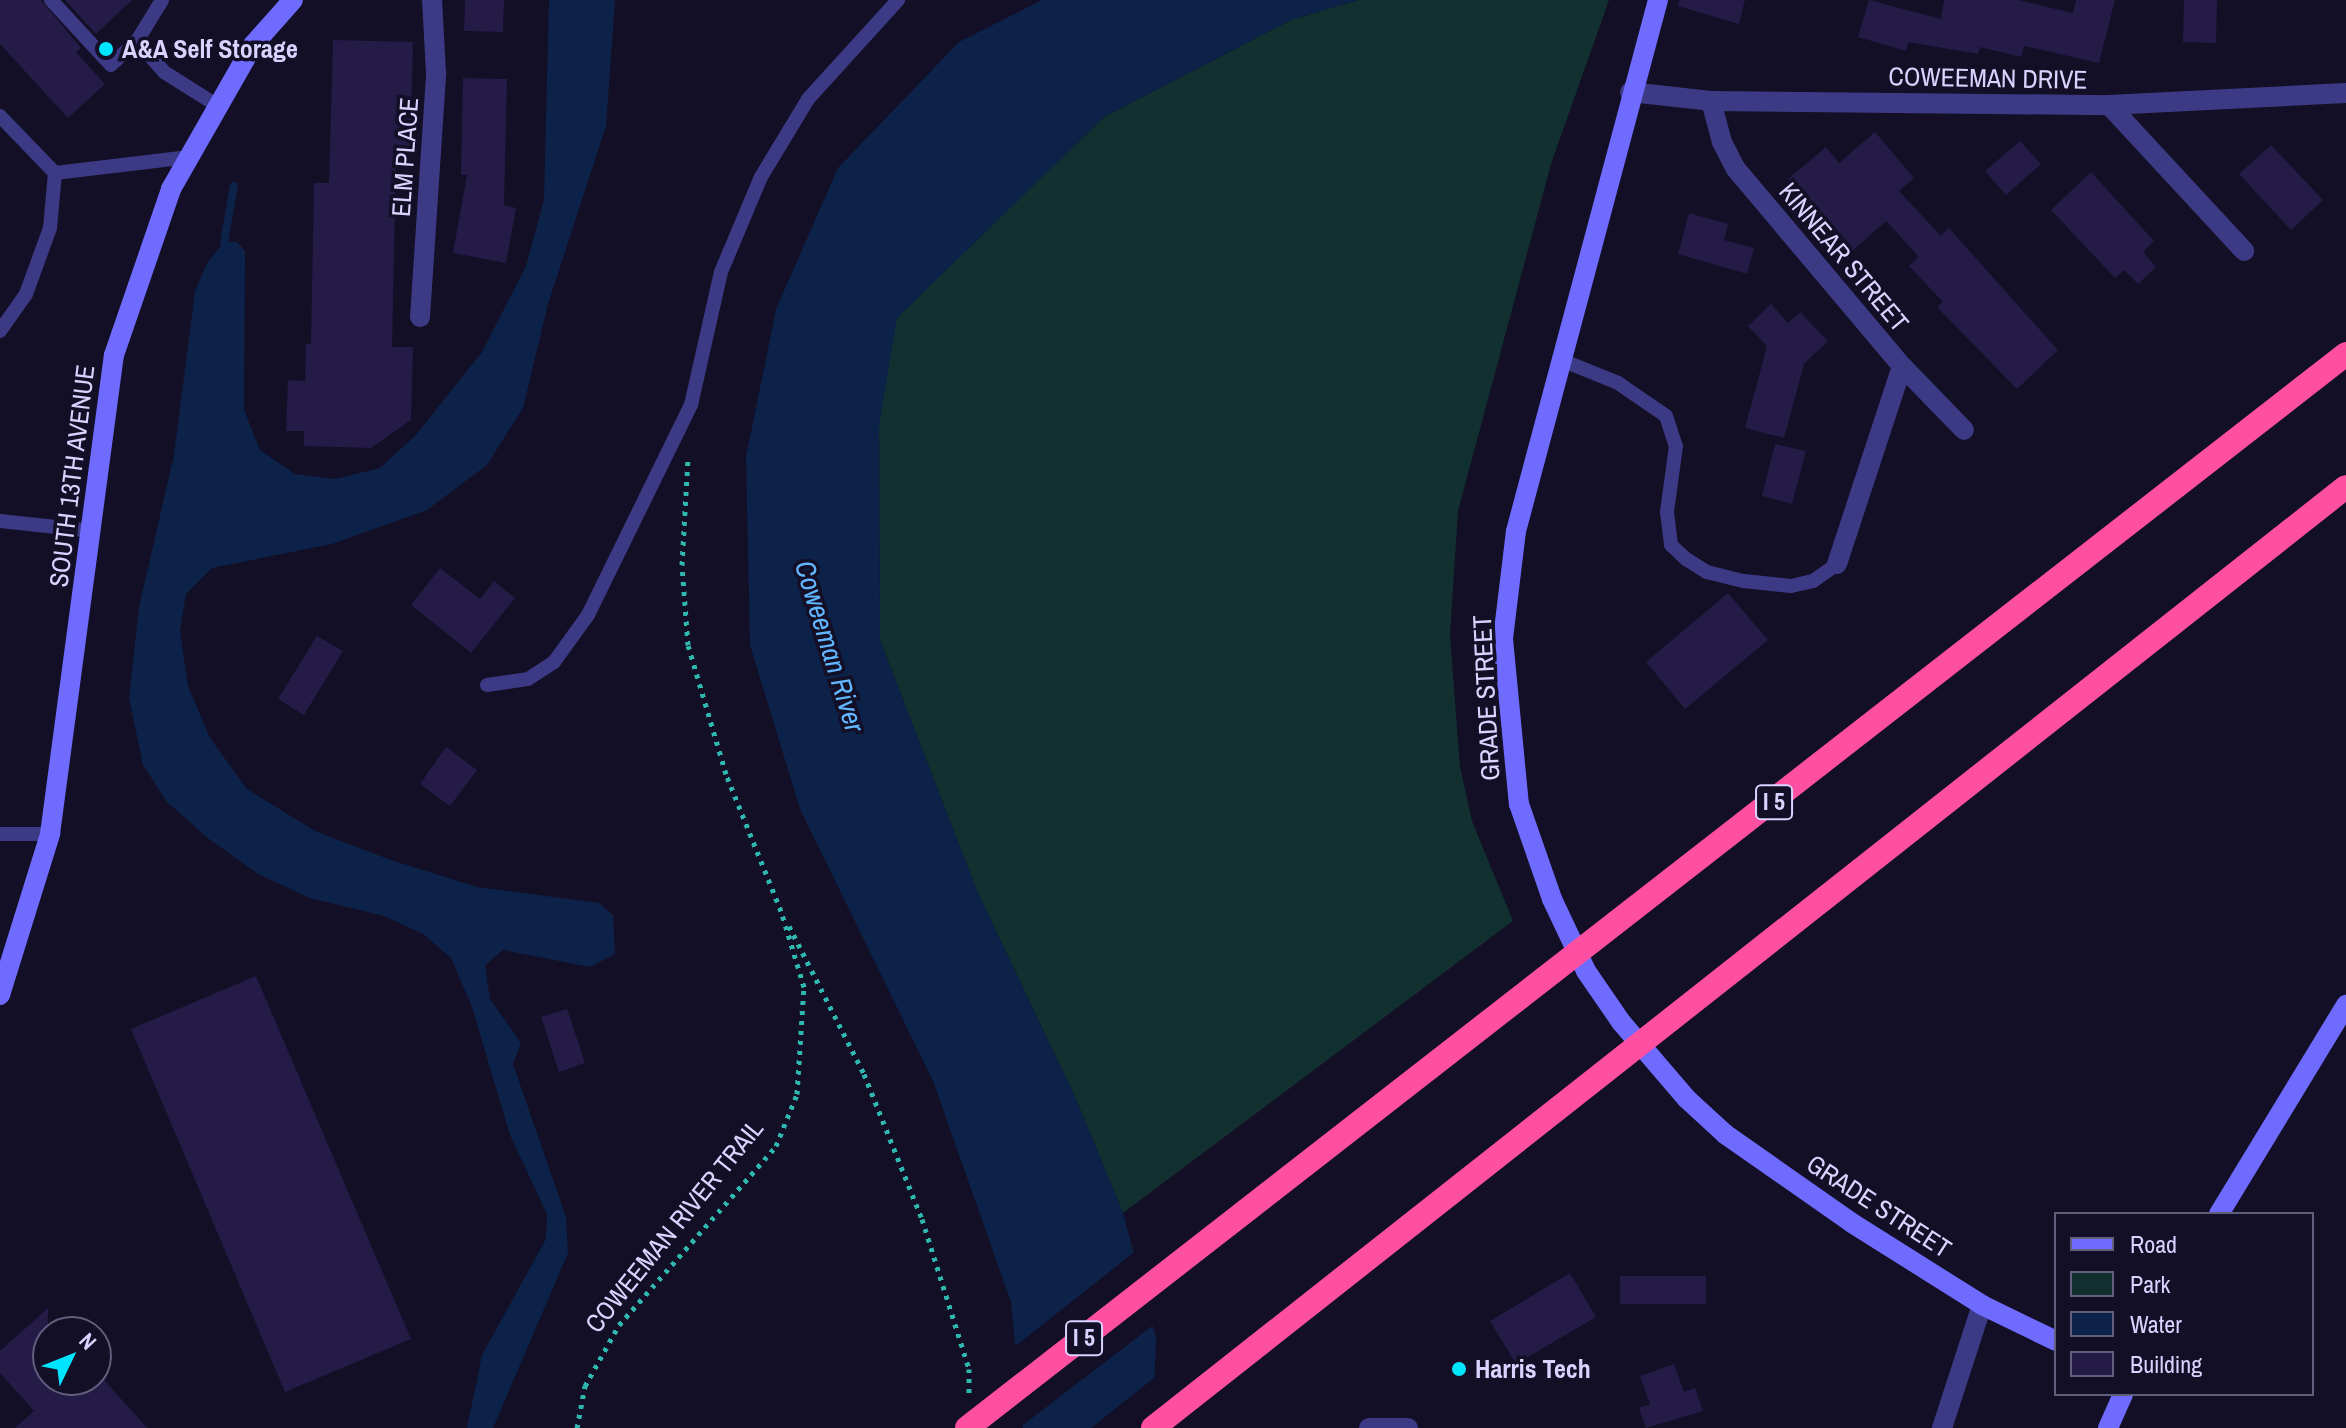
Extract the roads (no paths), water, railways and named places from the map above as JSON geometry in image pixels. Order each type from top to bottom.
[{"type":"highway","name":"I 5","points":[[967,1428],[2346,354]]},
{"type":"highway","points":[[1153,1428],[2346,487]]},
{"type":"main road","name":"SOUTH 13TH AVENUE","points":[[0,995],[50,834],[114,355],[171,189],[253,45],[293,0]]},
{"type":"main road","name":"GRADE STREET","points":[[1658,0],[1630,92],[1516,531],[1503,639],[1519,804],[1544,876],[1592,980],[1687,1099],[1725,1134],[1839,1214],[1982,1305],[2054,1340]]},
{"type":"main road","points":[[2220,1212],[2346,1005]]},
{"type":"main road","points":[[2108,1428],[2122,1396]]},
{"type":"street","name":"ELM PLACE","points":[[420,317],[436,73],[432,0]]},
{"type":"street","name":"COWEEMAN DRIVE","points":[[1630,92],[1711,101],[2109,105],[2346,93]]},
{"type":"street","name":"KINNEAR STREET","points":[[1711,101],[1722,142],[1736,169],[1902,366],[1964,430]]},
{"type":"street","points":[[2109,105],[2244,251]]},
{"type":"street","points":[[1837,564],[1902,366]]},
{"type":"street","points":[[1942,1428],[1982,1305]]},
{"type":"street","points":[[1369,1428],[1408,1428]]},
{"type":"lane","points":[[51,0],[111,65],[137,41],[162,0]]},
{"type":"lane","points":[[487,685],[528,679],[554,662],[588,615],[691,405],[721,272],[761,177],[808,99],[898,0]]},
{"type":"lane","points":[[137,41],[164,72],[218,106]]},
{"type":"lane","points":[[0,116],[55,173],[50,228],[26,294],[0,331]]},
{"type":"lane","points":[[55,173],[189,157]]},
{"type":"lane","points":[[1559,359],[1618,383],[1666,416],[1676,446],[1667,512],[1671,545],[1686,559],[1732,578],[1791,586],[1813,581],[1837,564]]},
{"type":"lane","points":[[0,521],[92,531]]},
{"type":"lane","points":[[0,834],[50,834]]},
{"type":"water","points":[[549,0],[615,0],[606,126],[548,304],[523,408],[487,465],[427,510],[332,544],[212,568],[186,594],[180,631],[188,686],[210,738],[247,789],[315,831],[391,860],[477,887],[599,903],[613,915],[615,954],[590,967],[503,950],[485,965],[490,999],[521,1043],[513,1064],[566,1217],[568,1253],[493,1428],[467,1428],[482,1355],[546,1239],[547,1214],[510,1135],[472,1007],[451,958],[423,934],[384,916],[310,898],[258,874],[209,839],[167,802],[143,765],[129,698],[139,607],[174,455],[195,291],[207,263],[224,242],[237,242],[245,251],[244,410],[260,450],[295,474],[335,479],[380,468],[415,436],[482,352],[526,266],[544,200]]},
{"type":"water","name":"Coweeman River","points":[[1042,0],[1358,0],[1291,20],[1104,117],[897,318],[879,426],[880,640],[977,891],[1076,1099],[1123,1213],[1156,1338],[1153,1428],[1023,1428],[1011,1302],[933,1081],[800,809],[750,645],[746,457],[776,309],[838,168],[959,42]]},
{"type":"waterway","points":[[224,242],[234,186]]},
{"type":"place","name":"A&A Self Storage","points":[[106,49]]},
{"type":"place","name":"Harris Tech","points":[[1459,1369]]}]
